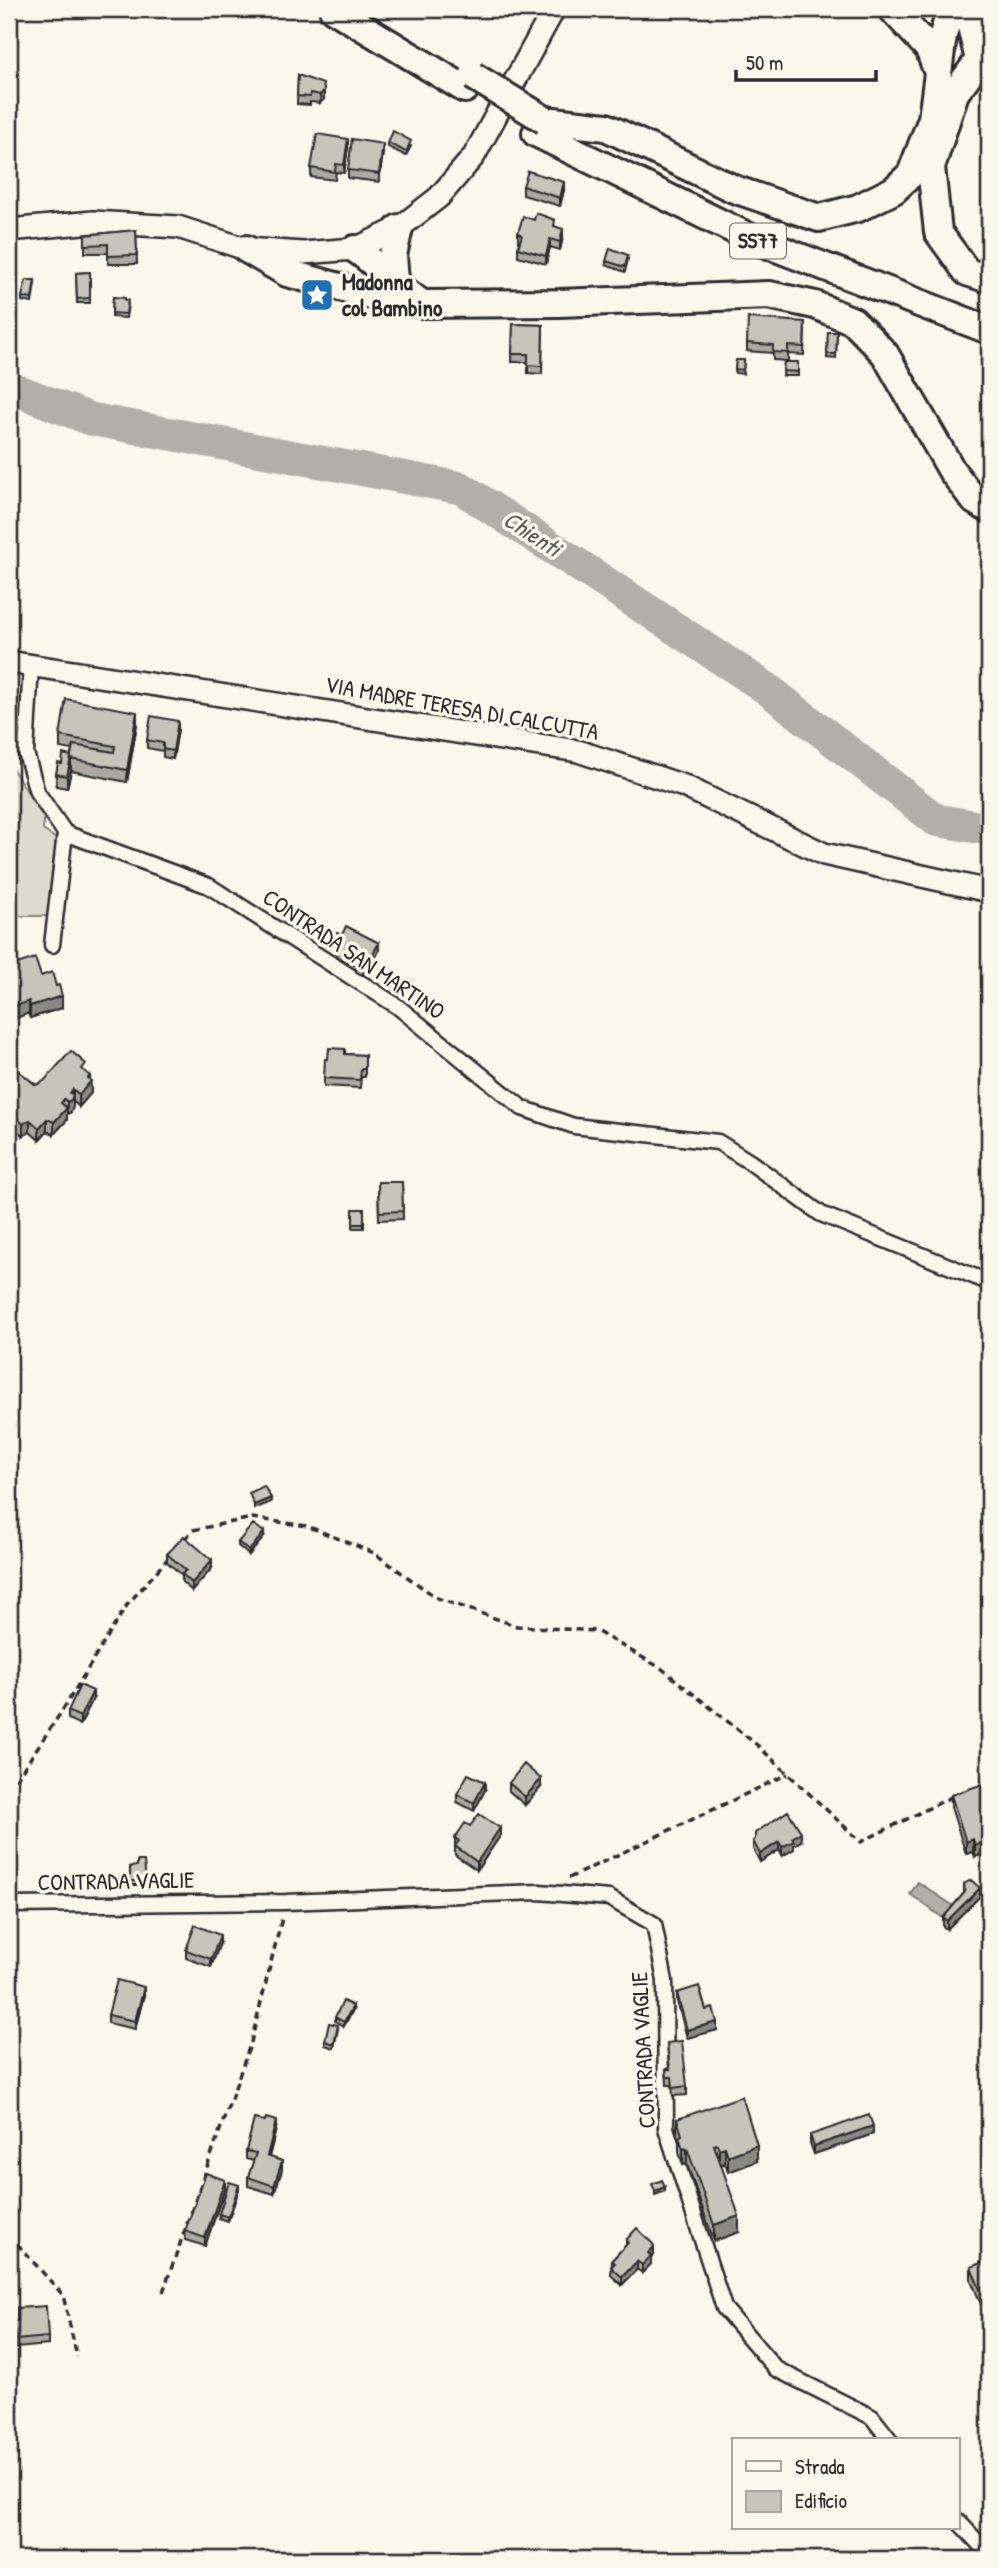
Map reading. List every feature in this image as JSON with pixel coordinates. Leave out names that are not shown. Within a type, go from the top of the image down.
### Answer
[{"type":"highway","name":"SS77","points":[[333,9],[469,83],[613,170],[753,239],[989,330]]},
{"type":"highway","name":"SS77","points":[[362,9],[469,83]]},
{"type":"highway","points":[[892,9],[929,49],[937,69]]},
{"type":"highway","points":[[540,126],[606,127],[734,189],[819,218],[858,208],[894,190],[911,174],[932,119],[937,69],[951,9]]},
{"type":"highway","points":[[967,9],[984,55],[956,93],[931,167],[938,232],[967,272],[989,279]]},
{"type":"highway","name":"SS77","points":[[540,126],[781,233],[989,311]]},
{"type":"highway","points":[[613,170],[661,212],[746,251],[989,343]]},
{"type":"highway","points":[[395,281],[393,255],[399,228]]},
{"type":"highway","points":[[246,249],[287,272],[366,293],[422,304],[559,303],[769,295],[815,305],[853,321],[885,354],[952,471],[975,501],[989,509]]},
{"type":"highway","points":[[355,249],[376,263],[406,293],[422,304]]},
{"type":"highway","points":[[355,249],[355,276],[366,293]]},
{"type":"main road","points":[[9,230],[93,222],[178,227],[246,249],[303,253],[355,249],[399,228],[439,197],[474,156],[554,9]]},
{"type":"main road","name":"VIA MADRE TERESA DI CALCUTTA","points":[[9,662],[578,751],[684,786],[824,854],[989,891]]},
{"type":"street","points":[[31,665],[26,753],[37,792],[65,833],[52,945]]},
{"type":"street","name":"CONTRADA SAN MARTINO","points":[[65,833],[209,886],[239,904],[397,1006],[522,1108],[574,1126],[718,1142],[821,1214],[983,1280],[989,1279]]},
{"type":"street","name":"CONTRADA VAGLIE","points":[[9,1905],[286,1902],[539,1892],[609,1898],[654,1924],[664,1981],[666,2128],[724,2308],[776,2369],[872,2417],[888,2438]]},
{"type":"street","points":[[960,2523],[985,2550],[988,2559]]},
{"type":"path","points":[[184,1539],[193,1530],[252,1518],[307,1526],[373,1553],[437,1598],[517,1626],[596,1631],[661,1668],[757,1745],[861,1842],[957,1793]]},
{"type":"path","points":[[9,1790],[62,1711],[127,1605],[176,1549]]},
{"type":"path","points":[[539,1892],[788,1774]]},
{"type":"path","points":[[163,2292],[251,2042],[286,1902]]},
{"type":"path","points":[[9,2235],[63,2295],[77,2357]]},
{"type":"shaded area","points":[[9,763],[44,818],[43,830],[61,842],[49,916],[9,916]]},
{"type":"shaded area","points":[[918,1882],[955,1907],[946,1920],[910,1894]]},
{"type":"building","points":[[298,75],[323,84],[324,90],[320,95],[310,93],[310,97],[297,96]]},
{"type":"building","points":[[393,131],[411,141],[406,152],[388,143]]},
{"type":"building","points":[[317,134],[348,139],[344,165],[336,164],[335,172],[311,168]]},
{"type":"building","points":[[352,139],[383,144],[379,174],[348,170]]},
{"type":"building","points":[[528,171],[564,182],[560,198],[523,186]]},
{"type":"building","points":[[536,213],[555,220],[554,226],[563,229],[560,242],[550,239],[546,256],[518,248],[522,235],[518,233],[523,216],[534,220]]},
{"type":"building","points":[[136,230],[137,255],[108,256],[108,244],[85,245],[85,235]]},
{"type":"building","points":[[610,248],[628,255],[625,267],[606,261]]},
{"type":"building","points":[[90,272],[90,298],[77,299],[76,273]]},
{"type":"building","points":[[26,280],[35,280],[32,299],[22,297]]},
{"type":"building","points":[[113,297],[128,300],[126,314],[112,313]]},
{"type":"building","points":[[748,318],[805,322],[804,347],[788,346],[788,353],[773,352],[773,345],[747,343]]},
{"type":"building","points":[[513,324],[543,325],[542,366],[528,365],[528,354],[512,354]]},
{"type":"building","points":[[828,332],[837,332],[836,354],[827,354]]},
{"type":"building","points":[[736,360],[744,360],[743,370],[735,369]]},
{"type":"building","points":[[784,362],[798,362],[798,372],[783,371]]},
{"type":"building","points":[[66,699],[137,712],[127,770],[71,757],[67,776],[56,774],[58,763],[62,764],[63,754],[71,756],[73,745],[114,752],[115,746],[60,736]]},
{"type":"building","points":[[151,716],[178,721],[173,751],[163,749],[163,743],[147,740]]},
{"type":"building","points":[[346,926],[379,943],[372,955],[377,957],[372,966],[364,962],[362,967],[356,964],[359,959],[336,948],[339,942],[334,939],[337,933],[342,935]]},
{"type":"building","points":[[35,958],[41,976],[52,972],[62,996],[30,1006],[29,1001],[9,1008],[9,976],[14,974],[11,966]]},
{"type":"building","points":[[329,1048],[345,1049],[345,1054],[365,1055],[365,1069],[361,1069],[360,1080],[324,1078],[325,1059],[328,1059]]},
{"type":"building","points":[[9,1050],[16,1056],[10,1064],[36,1085],[44,1081],[71,1051],[86,1064],[82,1069],[90,1076],[88,1078],[91,1081],[79,1095],[73,1089],[70,1093],[73,1095],[71,1100],[67,1102],[64,1099],[61,1103],[67,1108],[54,1122],[47,1119],[39,1128],[30,1120],[23,1124],[10,1111],[15,1105],[12,1102],[9,1105]]},
{"type":"building","points":[[378,1182],[402,1182],[403,1211],[379,1212]]},
{"type":"building","points":[[353,1209],[364,1209],[364,1224],[353,1224]]},
{"type":"building","points":[[264,1486],[271,1498],[254,1505],[249,1493]]},
{"type":"building","points":[[253,1524],[264,1532],[249,1551],[238,1542]]},
{"type":"building","points":[[184,1536],[212,1560],[192,1583],[182,1574],[186,1570],[167,1554]]},
{"type":"building","points":[[80,1685],[93,1691],[80,1717],[68,1711]]},
{"type":"building","points":[[524,1764],[541,1779],[525,1797],[509,1783]]},
{"type":"building","points":[[468,1774],[485,1782],[474,1803],[457,1794]]},
{"type":"building","points":[[986,1783],[989,1791],[989,1840],[975,1845],[973,1839],[966,1842],[951,1795]]},
{"type":"building","points":[[788,1811],[801,1832],[792,1838],[794,1841],[782,1847],[779,1842],[760,1854],[753,1841],[755,1833]]},
{"type":"building","points":[[479,1814],[500,1828],[477,1862],[455,1846],[459,1841],[455,1838],[465,1823],[470,1826]]},
{"type":"building","points":[[137,1861],[144,1861],[146,1881],[130,1881],[130,1867],[137,1866]]},
{"type":"building","points":[[971,1880],[980,1888],[947,1921],[943,1918],[965,1892],[964,1884]]},
{"type":"building","points":[[195,1925],[220,1935],[211,1959],[186,1950]]},
{"type":"building","points":[[117,1980],[144,1987],[135,2021],[108,2015]]},
{"type":"building","points":[[699,1986],[706,2010],[713,2008],[717,2022],[687,2030],[677,1993]]},
{"type":"building","points":[[343,2001],[353,2006],[344,2022],[335,2017]]},
{"type":"building","points":[[329,2023],[338,2025],[334,2044],[325,2041]]},
{"type":"building","points":[[682,2041],[687,2086],[673,2088],[672,2077],[667,2077],[666,2069],[670,2069],[667,2043]]},
{"type":"building","points":[[742,2096],[757,2145],[728,2156],[725,2147],[719,2149],[717,2144],[714,2145],[739,2216],[714,2225],[687,2148],[683,2149],[677,2119]]},
{"type":"building","points":[[869,2115],[873,2126],[814,2146],[810,2135]]},
{"type":"building","points":[[266,2118],[276,2121],[267,2156],[282,2161],[274,2186],[248,2177],[256,2153],[246,2151],[254,2119],[265,2121]]},
{"type":"building","points":[[206,2173],[225,2180],[205,2238],[185,2231]]},
{"type":"building","points":[[662,2180],[665,2187],[655,2191],[652,2184]]},
{"type":"building","points":[[229,2182],[239,2185],[228,2217],[219,2214]]},
{"type":"building","points":[[637,2228],[654,2247],[648,2253],[651,2256],[642,2265],[637,2261],[622,2277],[611,2267],[615,2263],[612,2260],[628,2243],[626,2240]]},
{"type":"building","points":[[989,2260],[989,2297],[984,2299],[971,2267]]},
{"type":"building","points":[[46,2306],[48,2337],[16,2340],[14,2321],[18,2321],[17,2308]]},
{"type":"waterway","name":"Chienti","points":[[9,387],[90,419],[461,488],[766,688],[936,820],[989,829]]},
{"type":"place","name":"Madonna col Bambino","points":[[317,295]]}]
